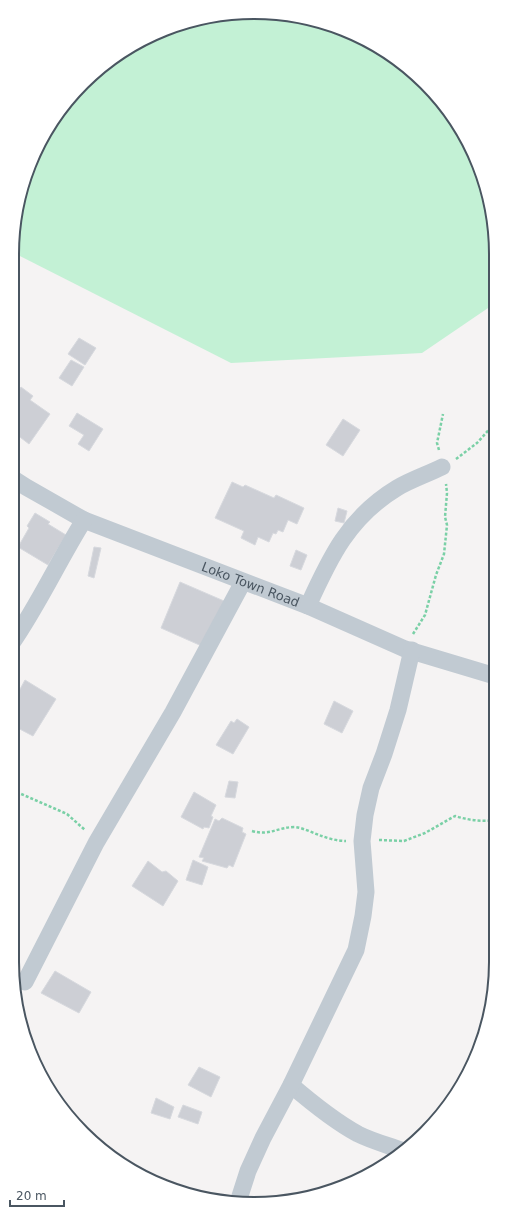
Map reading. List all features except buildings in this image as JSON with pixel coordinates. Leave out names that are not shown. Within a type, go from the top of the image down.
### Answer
[{"type":"street","points":[[308,606],[334,553],[348,530],[382,498],[398,487],[442,467]]},
{"type":"street","name":"Loko Town Road","points":[[19,482],[84,520],[308,606],[409,649],[489,674]]},
{"type":"street","points":[[19,632],[84,520]]},
{"type":"street","points":[[25,982],[96,843],[173,712],[243,582]]},
{"type":"street","points":[[240,1196],[248,1171],[263,1138],[291,1085],[356,950],[366,892],[362,841],[365,815],[371,788],[398,710],[409,649]]},
{"type":"street","points":[[291,1085],[327,1114],[358,1134],[378,1143],[396,1149]]},
{"type":"path","points":[[409,649],[425,615],[436,575],[444,554],[447,526],[445,517],[447,493],[437,443],[443,414]]},
{"type":"path","points":[[442,467],[456,460],[477,443],[489,430]]},
{"type":"path","points":[[19,793],[67,814],[86,831],[96,843]]},
{"type":"path","points":[[252,831],[271,832],[283,828],[295,827],[340,841],[404,841],[425,833],[455,816],[466,820],[489,820]]},
{"type":"green space","points":[[254,19],[285,21],[330,31],[372,50],[409,77],[431,99],[458,136],[477,178],[487,223],[489,254],[489,307],[422,353],[231,363],[19,256],[21,223],[31,178],[50,136],[77,99],[99,77],[123,59],[150,43],[178,31],[223,21]]}]
